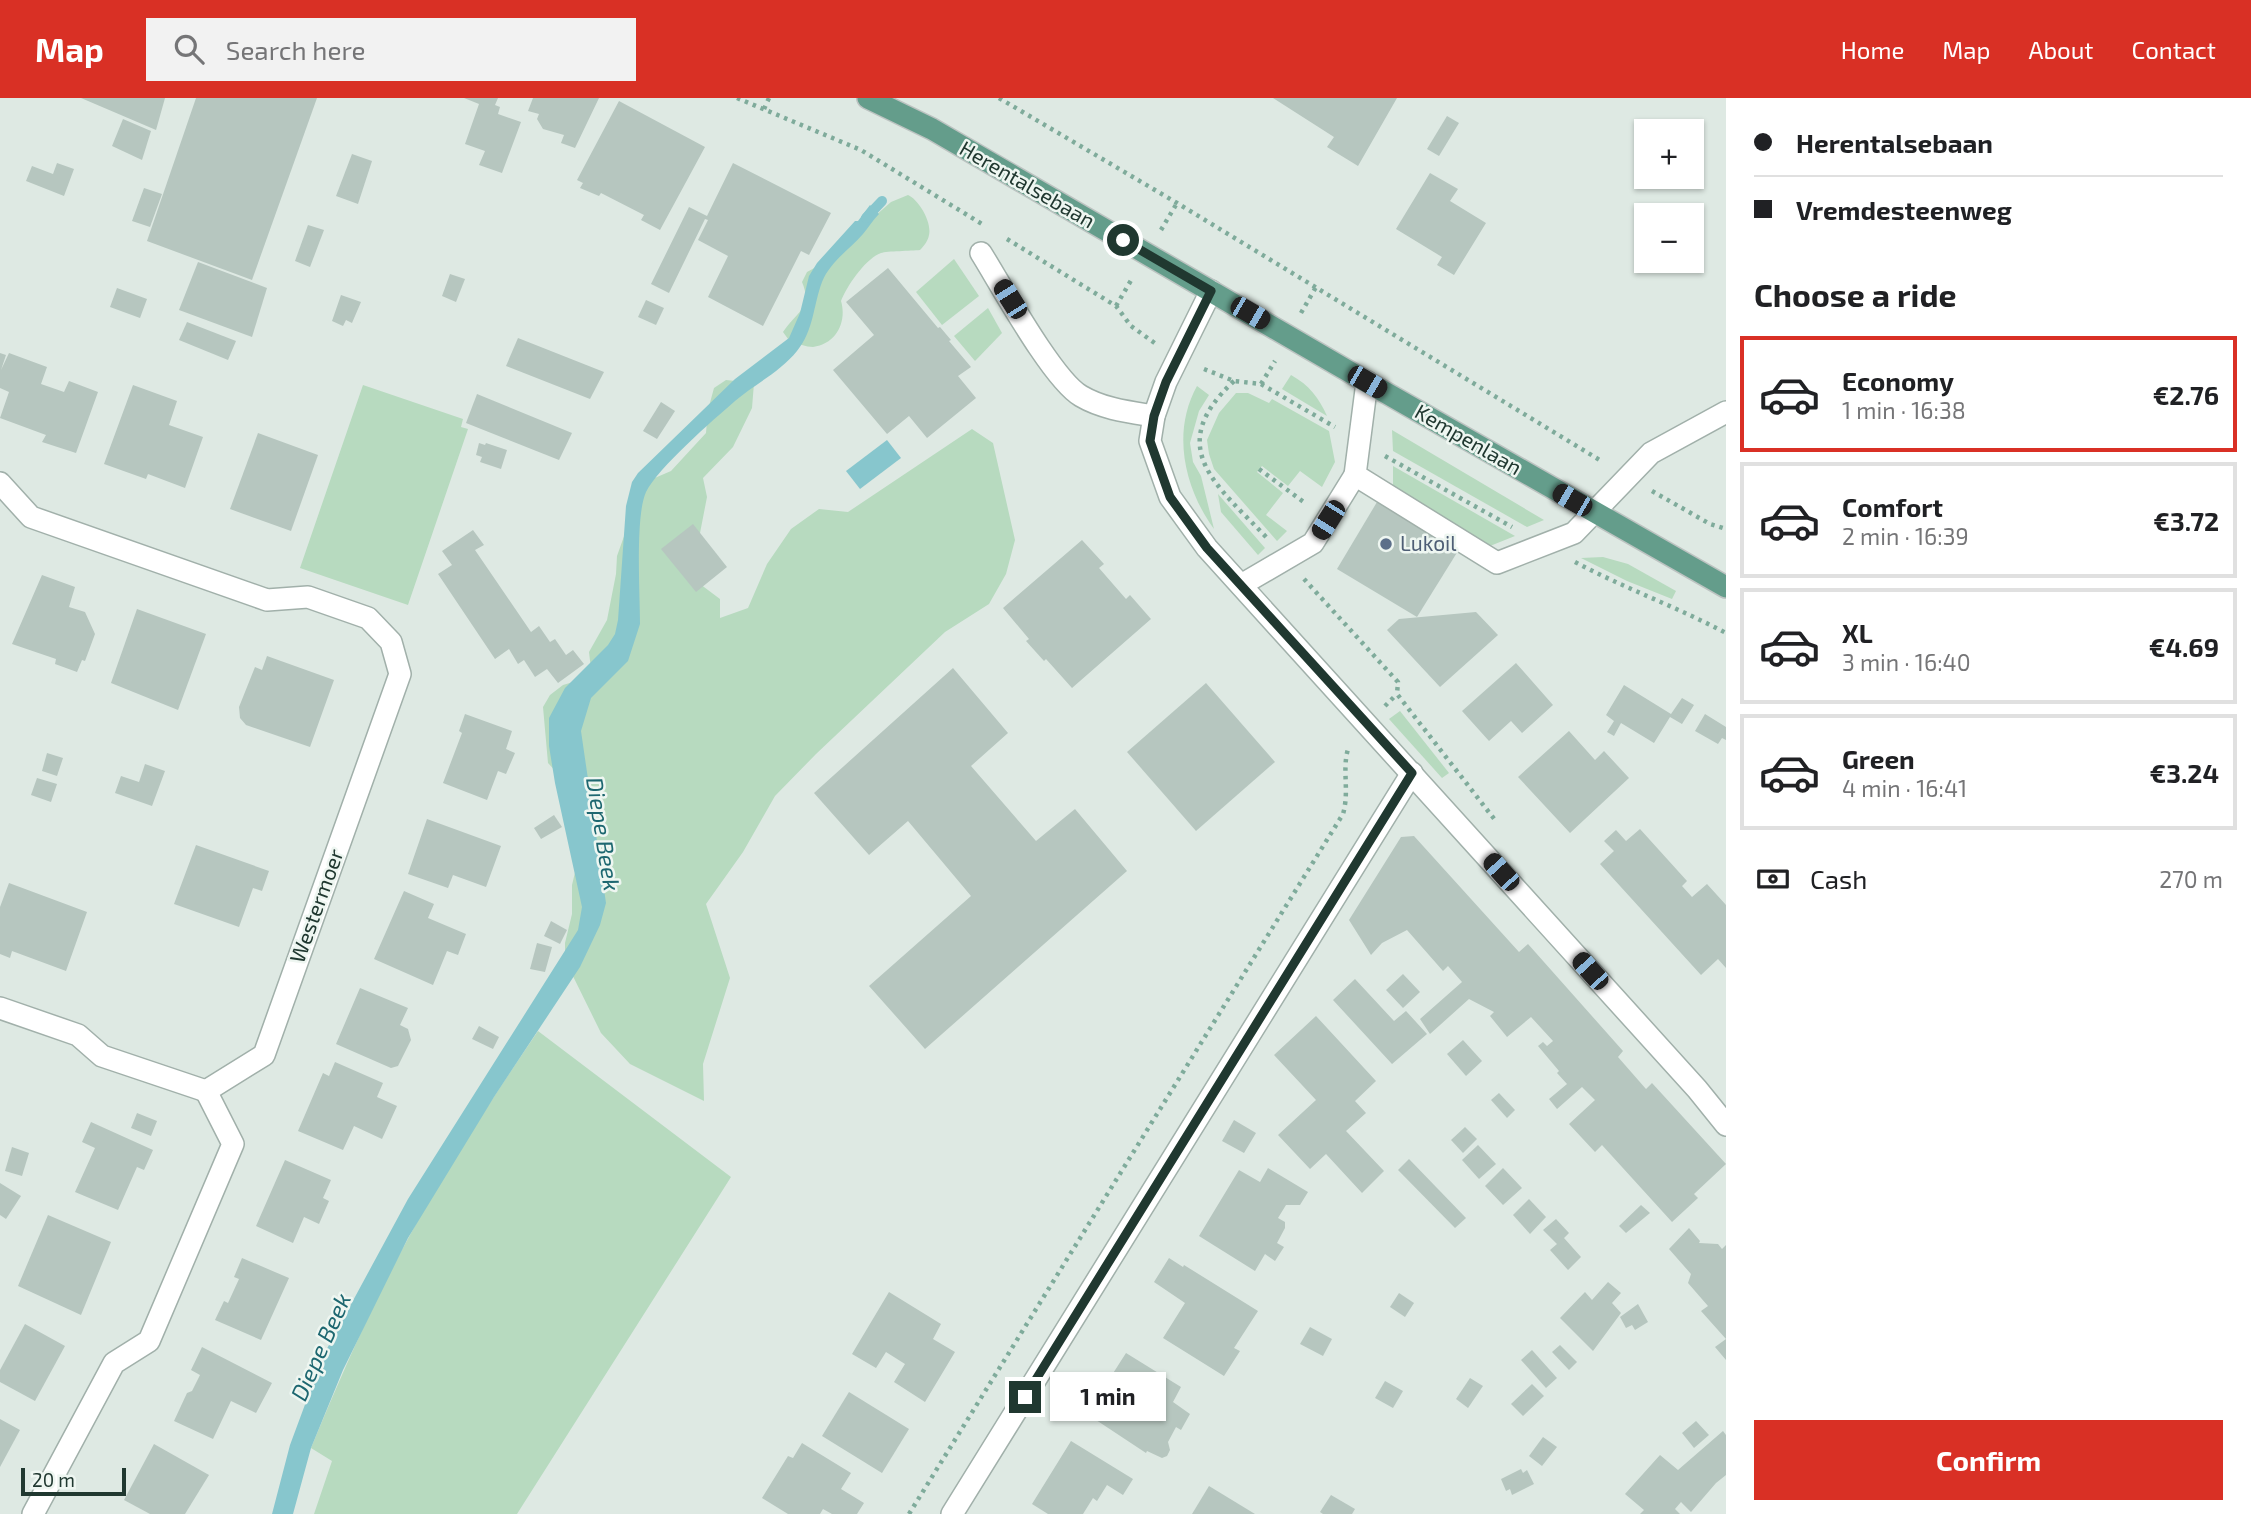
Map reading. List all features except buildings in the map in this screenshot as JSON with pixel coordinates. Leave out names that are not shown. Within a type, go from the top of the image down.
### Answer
[{"type":"main road","name":"Herentalsebaan","points":[[868,98],[932,129],[1211,291]]},
{"type":"main road","name":"Kempenlaan","points":[[1211,291],[1726,587]]},
{"type":"street","points":[[981,253],[1054,368],[1079,396],[1115,410],[1154,416]]},
{"type":"street","points":[[1211,291],[1166,382],[1154,416],[1150,441],[1170,497],[1207,548],[1697,1089],[1726,1125]]},
{"type":"street","points":[[1241,585],[1313,543],[1328,520],[1355,475],[1367,382]]},
{"type":"street","points":[[1355,475],[1497,563],[1574,533],[1651,453],[1726,412]]},
{"type":"street","name":"Westermoer","points":[[0,483],[31,517],[267,600],[308,597],[368,618],[391,642],[400,674],[264,1055],[205,1091]]},
{"type":"street","points":[[952,1514],[1412,773]]},
{"type":"street","points":[[0,1008],[78,1034],[102,1056],[205,1091],[233,1144],[149,1341],[114,1363],[33,1514]]},
{"type":"path","points":[[737,98],[861,150],[988,228]]},
{"type":"path","points":[[764,109],[769,98]]},
{"type":"path","points":[[999,98],[1628,477],[1710,524],[1726,529]]},
{"type":"path","points":[[1000,235],[1116,306],[1131,326],[1178,358]]},
{"type":"path","points":[[1234,381],[1262,384],[1359,442],[1613,582],[1726,633]]},
{"type":"path","points":[[1259,470],[1328,520]]},
{"type":"path","points":[[909,1514],[1343,814],[1347,799],[1345,757],[1350,744],[1397,694]]},
{"type":"green space","points":[[908,195],[927,218],[929,235],[924,245],[920,250],[881,253],[863,267],[841,301],[841,324],[828,341],[813,347],[791,343],[783,332],[805,304],[802,282],[807,272],[818,266],[891,202]]},
{"type":"green space","points":[[954,259],[979,296],[942,325],[916,292]]},
{"type":"green space","points":[[988,308],[1002,333],[975,361],[954,336]]},
{"type":"green space","points":[[1291,375],[1313,392],[1327,416],[1282,389]]},
{"type":"green space","points":[[726,380],[754,383],[752,408],[733,447],[703,478],[707,497],[700,533],[696,581],[720,599],[720,618],[748,608],[767,564],[791,529],[819,509],[848,512],[972,429],[993,443],[1015,540],[1006,574],[989,604],[945,632],[775,796],[743,852],[706,904],[730,978],[703,1064],[704,1101],[630,1064],[601,1033],[565,960],[565,943],[572,914],[572,885],[578,860],[560,776],[548,763],[543,707],[550,695],[563,685],[583,679],[591,669],[589,652],[607,620],[617,556],[643,483],[671,471],[706,433],[714,388]]},
{"type":"green space","points":[[363,385],[463,419],[461,427],[468,429],[408,605],[300,568]]},
{"type":"green space","points":[[1197,386],[1209,395],[1199,411],[1190,443],[1193,462],[1201,476],[1214,529],[1195,496],[1185,460],[1185,423]]},
{"type":"green space","points":[[1236,393],[1248,393],[1269,403],[1272,399],[1329,431],[1335,462],[1322,487],[1300,471],[1288,486],[1262,466],[1257,472],[1283,493],[1266,515],[1287,531],[1277,541],[1214,469],[1209,454],[1207,440],[1219,413]]},
{"type":"green space","points":[[1392,430],[1544,520],[1527,527],[1393,451]]},
{"type":"green space","points":[[1393,466],[1515,536],[1485,548],[1393,492]]},
{"type":"green space","points":[[1218,494],[1265,548],[1258,555],[1221,512]]},
{"type":"green space","points":[[1603,557],[1628,564],[1676,591],[1672,599],[1581,558]]},
{"type":"green space","points":[[1400,711],[1449,773],[1442,778],[1389,719]]},
{"type":"green space","points":[[538,1031],[731,1177],[517,1514],[314,1514],[332,1461],[311,1448],[358,1340],[396,1261],[440,1183]]},
{"type":"water","points":[[870,205],[879,214],[825,275],[810,326],[797,351],[700,432],[662,470],[646,492],[639,536],[640,624],[628,661],[591,698],[581,731],[606,903],[600,925],[580,967],[494,1097],[408,1238],[343,1370],[311,1448],[293,1514],[272,1514],[290,1445],[323,1356],[408,1199],[578,930],[582,907],[555,783],[549,746],[549,718],[565,688],[608,645],[615,634],[626,506],[632,482],[638,473],[735,379],[789,338],[800,313],[809,276],[817,263]]},
{"type":"water","points":[[887,440],[901,458],[860,489],[846,471]]},
{"type":"waterway","name":"Diepe Beek","points":[[866,218],[882,201]]},
{"type":"place","name":"Lukoil","points":[[1386,544]]},
{"type":"route","points":[[1025,1397],[1412,773],[1207,548],[1170,497],[1150,441],[1154,416],[1166,382],[1211,291],[1123,240]]}]
